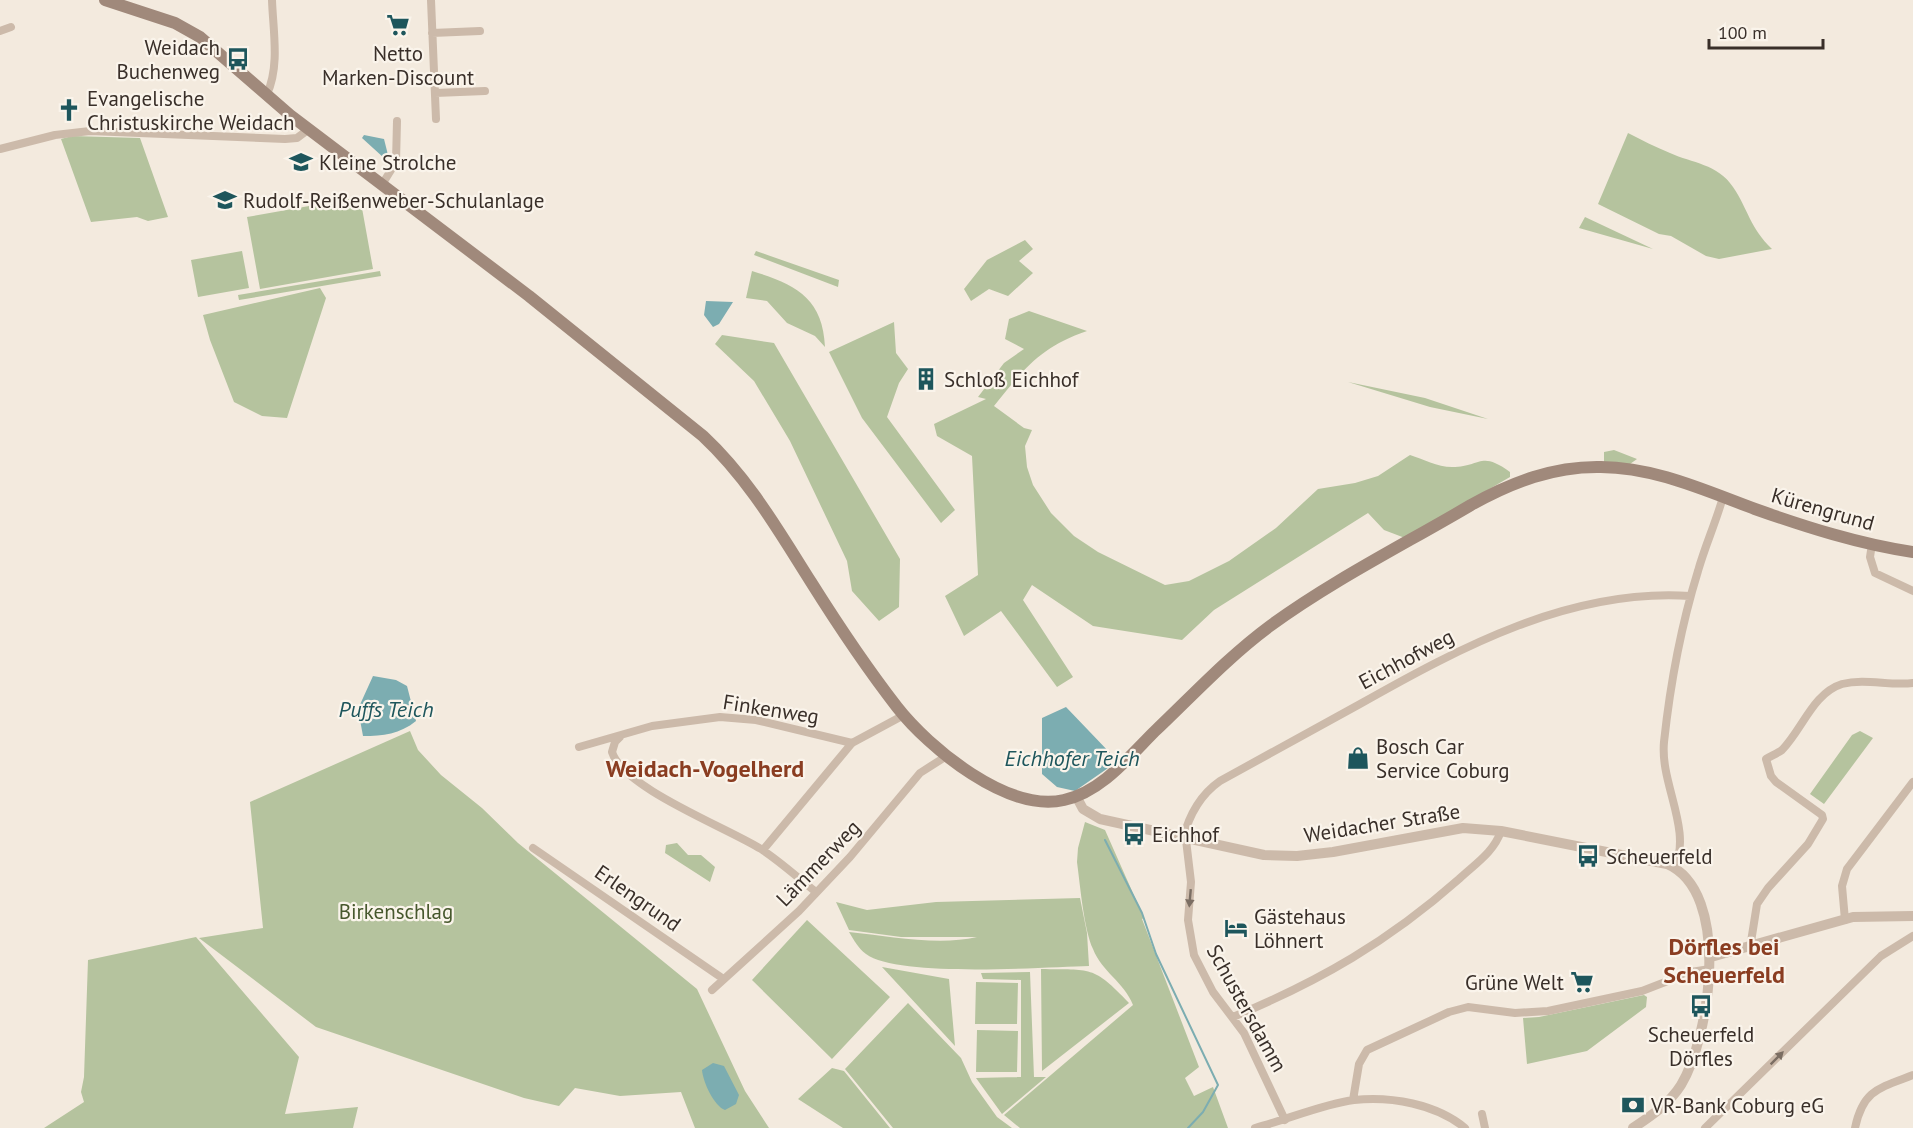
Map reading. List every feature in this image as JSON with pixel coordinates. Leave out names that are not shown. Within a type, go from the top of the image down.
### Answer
[{"type":"main road","points":[[105,0],[165,19],[188,30],[214,48],[309,129],[383,183],[607,357],[728,459],[771,516],[828,609],[904,715],[945,757],[988,782],[1023,796],[1052,802],[1076,796]]},
{"type":"main road","name":"Kürengrund","points":[[1076,796],[1096,785],[1119,766],[1246,645],[1290,613],[1509,485],[1557,471],[1603,467],[1644,471],[1808,527],[1913,552]]},
{"type":"street","points":[[267,94],[273,78],[274,62],[272,0]]},
{"type":"street","points":[[430,0],[436,119]]},
{"type":"street","points":[[0,31],[11,27]]},
{"type":"street","points":[[432,33],[480,31]]},
{"type":"street","points":[[435,93],[485,91]]},
{"type":"street","points":[[383,183],[396,162],[397,121]]},
{"type":"street","points":[[0,149],[55,135],[81,132],[285,139],[301,136],[309,129]]},
{"type":"street","points":[[1633,1128],[1665,1104],[1687,1074],[1698,1040],[1711,963],[1696,896],[1685,875],[1675,868],[1681,853],[1682,841],[1667,778],[1664,744],[1690,596],[1724,497]]},
{"type":"street","points":[[1872,544],[1870,557],[1875,573],[1913,591]]},
{"type":"street","name":"Eichhofweg","points":[[1185,839],[1186,826],[1202,798],[1220,781],[1451,654],[1518,625],[1559,613],[1633,598],[1690,596]]},
{"type":"street","points":[[1750,948],[1757,904],[1768,888],[1808,844],[1823,819],[1822,815],[1776,782],[1771,776],[1766,759],[1782,750],[1819,701],[1835,687],[1861,682],[1898,685],[1913,683]]},
{"type":"street","points":[[762,850],[852,743],[904,715]]},
{"type":"street","name":"Finkenweg","points":[[579,747],[674,722],[739,717],[852,743]]},
{"type":"street","points":[[620,736],[612,752],[624,771],[656,793],[762,850],[816,892]]},
{"type":"street","name":"Lämmerweg","points":[[712,990],[722,978],[747,959],[816,892],[873,831],[920,772],[945,757]]},
{"type":"street","points":[[1845,920],[1842,886],[1846,869],[1913,782]]},
{"type":"street","name":"Weidacher Straße","points":[[1076,796],[1083,809],[1100,819],[1241,852],[1297,856],[1333,852],[1452,829],[1501,831],[1675,868]]},
{"type":"street","points":[[1233,1017],[1338,969],[1390,936],[1434,902],[1493,848],[1501,831]]},
{"type":"street","name":"Schustersdamm","points":[[1185,839],[1191,867],[1188,934],[1194,955],[1213,992],[1244,1033],[1285,1120]]},
{"type":"street","name":"Erlengrund","points":[[533,848],[722,978]]},
{"type":"street","points":[[1353,1100],[1359,1064],[1367,1050],[1449,1011],[1468,1007],[1515,1013],[1539,1012],[1642,991],[1750,948],[1845,920],[1872,915],[1913,916]]},
{"type":"street","points":[[1705,1128],[1881,956],[1913,936]]},
{"type":"street","points":[[1855,1128],[1858,1114],[1870,1093],[1913,1075]]},
{"type":"street","points":[[1255,1128],[1353,1100],[1389,1101],[1425,1107],[1446,1115],[1465,1128]]},
{"type":"street","points":[[1482,1114],[1485,1128]]},
{"type":"green space","points":[[1628,133],[1664,151],[1720,173],[1733,187],[1754,226],[1772,249],[1719,259],[1706,256],[1671,236],[1659,234],[1598,204]]},
{"type":"green space","points":[[72,136],[140,138],[168,217],[148,221],[137,217],[91,222],[61,139]]},
{"type":"green space","points":[[360,197],[373,269],[260,289],[247,217]]},
{"type":"green space","points":[[1585,217],[1653,249],[1579,228]]},
{"type":"green space","points":[[1025,240],[1033,249],[1019,261],[1033,273],[1008,296],[989,289],[971,301],[964,289],[987,260]]},
{"type":"green space","points":[[242,251],[249,288],[198,297],[191,260]]},
{"type":"green space","points":[[756,251],[839,280],[838,287],[754,255]]},
{"type":"green space","points":[[380,271],[381,276],[239,300],[238,295]]},
{"type":"green space","points":[[752,271],[781,281],[804,295],[819,316],[825,347],[815,336],[787,323],[767,301],[746,298]]},
{"type":"green space","points":[[320,288],[326,298],[287,418],[262,416],[234,402],[203,315]]},
{"type":"green space","points":[[1029,311],[1087,331],[1045,352],[1024,370],[994,406],[1024,428],[1032,430],[1025,446],[1027,467],[1033,485],[1051,513],[1074,536],[1098,552],[1165,585],[1189,581],[1229,561],[1276,528],[1318,489],[1355,483],[1378,476],[1410,455],[1446,467],[1481,461],[1492,462],[1510,472],[1510,477],[1405,538],[1384,530],[1368,513],[1214,610],[1182,640],[1093,626],[1032,585],[1023,600],[1073,677],[1057,687],[1001,611],[964,636],[945,596],[978,575],[972,456],[937,436],[934,424],[986,399],[978,397],[1004,363],[1024,349],[1005,339],[1009,319]]},
{"type":"green space","points":[[894,322],[896,353],[908,369],[899,383],[887,417],[955,510],[941,523],[862,418],[829,352]]},
{"type":"green space","points":[[722,335],[774,343],[900,559],[899,607],[879,621],[852,591],[847,561],[790,441],[754,381],[715,344]]},
{"type":"green space","points":[[1348,382],[1425,398],[1488,419],[1430,407]]},
{"type":"green space","points":[[1614,450],[1637,459],[1630,464],[1604,462],[1604,452]]},
{"type":"green space","name":"Birkenschlag","points":[[410,731],[418,750],[441,775],[482,808],[518,843],[697,989],[745,1091],[769,1128],[695,1128],[681,1092],[620,1096],[575,1088],[559,1106],[524,1098],[316,1027],[199,938],[263,928],[250,802]]},
{"type":"green space","points":[[1860,731],[1873,738],[1824,804],[1810,794],[1852,735]]},
{"type":"green space","points":[[1085,822],[1105,830],[1144,918],[1142,919],[1199,1067],[1185,1078],[1194,1096],[1213,1087],[1228,1128],[1020,1128],[1004,1115],[1133,1005],[1097,957],[1087,930],[1077,862]]},
{"type":"green space","points":[[677,843],[688,855],[701,855],[715,867],[710,882],[665,853],[666,845]]},
{"type":"green space","points":[[1080,898],[1087,933],[1089,966],[1007,969],[939,969],[883,961],[863,952],[849,932],[897,938],[946,941],[977,937],[901,937],[849,930],[836,902],[867,910],[936,902]]},
{"type":"green space","points":[[807,920],[890,997],[832,1059],[752,980]]},
{"type":"green space","points":[[196,937],[299,1057],[285,1114],[358,1107],[353,1128],[44,1128],[84,1102],[81,1092],[84,1077],[88,960]]},
{"type":"green space","points":[[882,967],[949,979],[955,1046]]},
{"type":"green space","points":[[1041,969],[1071,969],[1090,972],[1107,982],[1129,1003],[1042,1071]]},
{"type":"green space","points":[[1030,972],[1034,1077],[1046,1077],[1002,1114],[976,1078],[1021,1077],[1021,980],[983,979],[981,973]]},
{"type":"green space","points":[[976,982],[1018,983],[1017,1024],[975,1024]]},
{"type":"green space","points":[[1644,995],[1647,997],[1646,1007],[1587,1051],[1527,1064],[1523,1018],[1539,1017]]},
{"type":"green space","points":[[908,1003],[961,1058],[972,1082],[997,1117],[1012,1128],[893,1128],[845,1069]]},
{"type":"green space","points":[[977,1030],[1018,1031],[1017,1072],[976,1072]]},
{"type":"green space","points":[[832,1068],[844,1071],[890,1128],[843,1128],[798,1099]]},
{"type":"water","points":[[364,135],[384,139],[388,155],[384,158],[362,138]]},
{"type":"water","points":[[706,301],[733,302],[719,324],[713,327],[704,315]]},
{"type":"water","name":"Puffs Teich","points":[[373,676],[396,680],[407,686],[416,721],[404,729],[391,733],[363,736],[358,709]]},
{"type":"water","name":"Eichhofer Teich","points":[[1066,707],[1111,754],[1111,766],[1075,791],[1057,787],[1042,774],[1042,718]]},
{"type":"water","points":[[713,1063],[724,1066],[739,1095],[736,1104],[725,1110],[713,1099],[703,1075],[702,1070]]},
{"type":"waterway","points":[[1105,840],[1142,913],[1156,954],[1218,1085],[1203,1112],[1188,1128]]},
{"type":"place","name":"Netto Marken-Discount","points":[[398,25]]},
{"type":"place","name":"Weidach Buchenweg","points":[[238,59]]},
{"type":"place","name":"Evangelische Christuskirche Weidach","points":[[69,110]]},
{"type":"place","name":"Kleine Strolche","points":[[301,162]]},
{"type":"place","name":"Rudolf-Reißenweber-Schulanlage","points":[[225,200]]},
{"type":"place","name":"Schloß Eichhof","points":[[926,379]]},
{"type":"place","name":"Bosch Car Service Coburg","points":[[1358,758]]},
{"type":"place","name":"Eichhof","points":[[1134,834]]},
{"type":"place","name":"Scheuerfeld","points":[[1588,856]]},
{"type":"place","name":"Gästehaus Löhnert","points":[[1236,928]]},
{"type":"place","name":"Grüne Welt","points":[[1582,982]]},
{"type":"place","name":"Scheuerfeld Dörfles","points":[[1701,1006]]},
{"type":"place","name":"VR-Bank Coburg eG","points":[[1633,1105]]},
{"type":"district","name":"Weidach-Vogelherd","points":[[705,768]]},
{"type":"district","name":"Dörfles bei Scheuerfeld","points":[[1724,960]]}]
